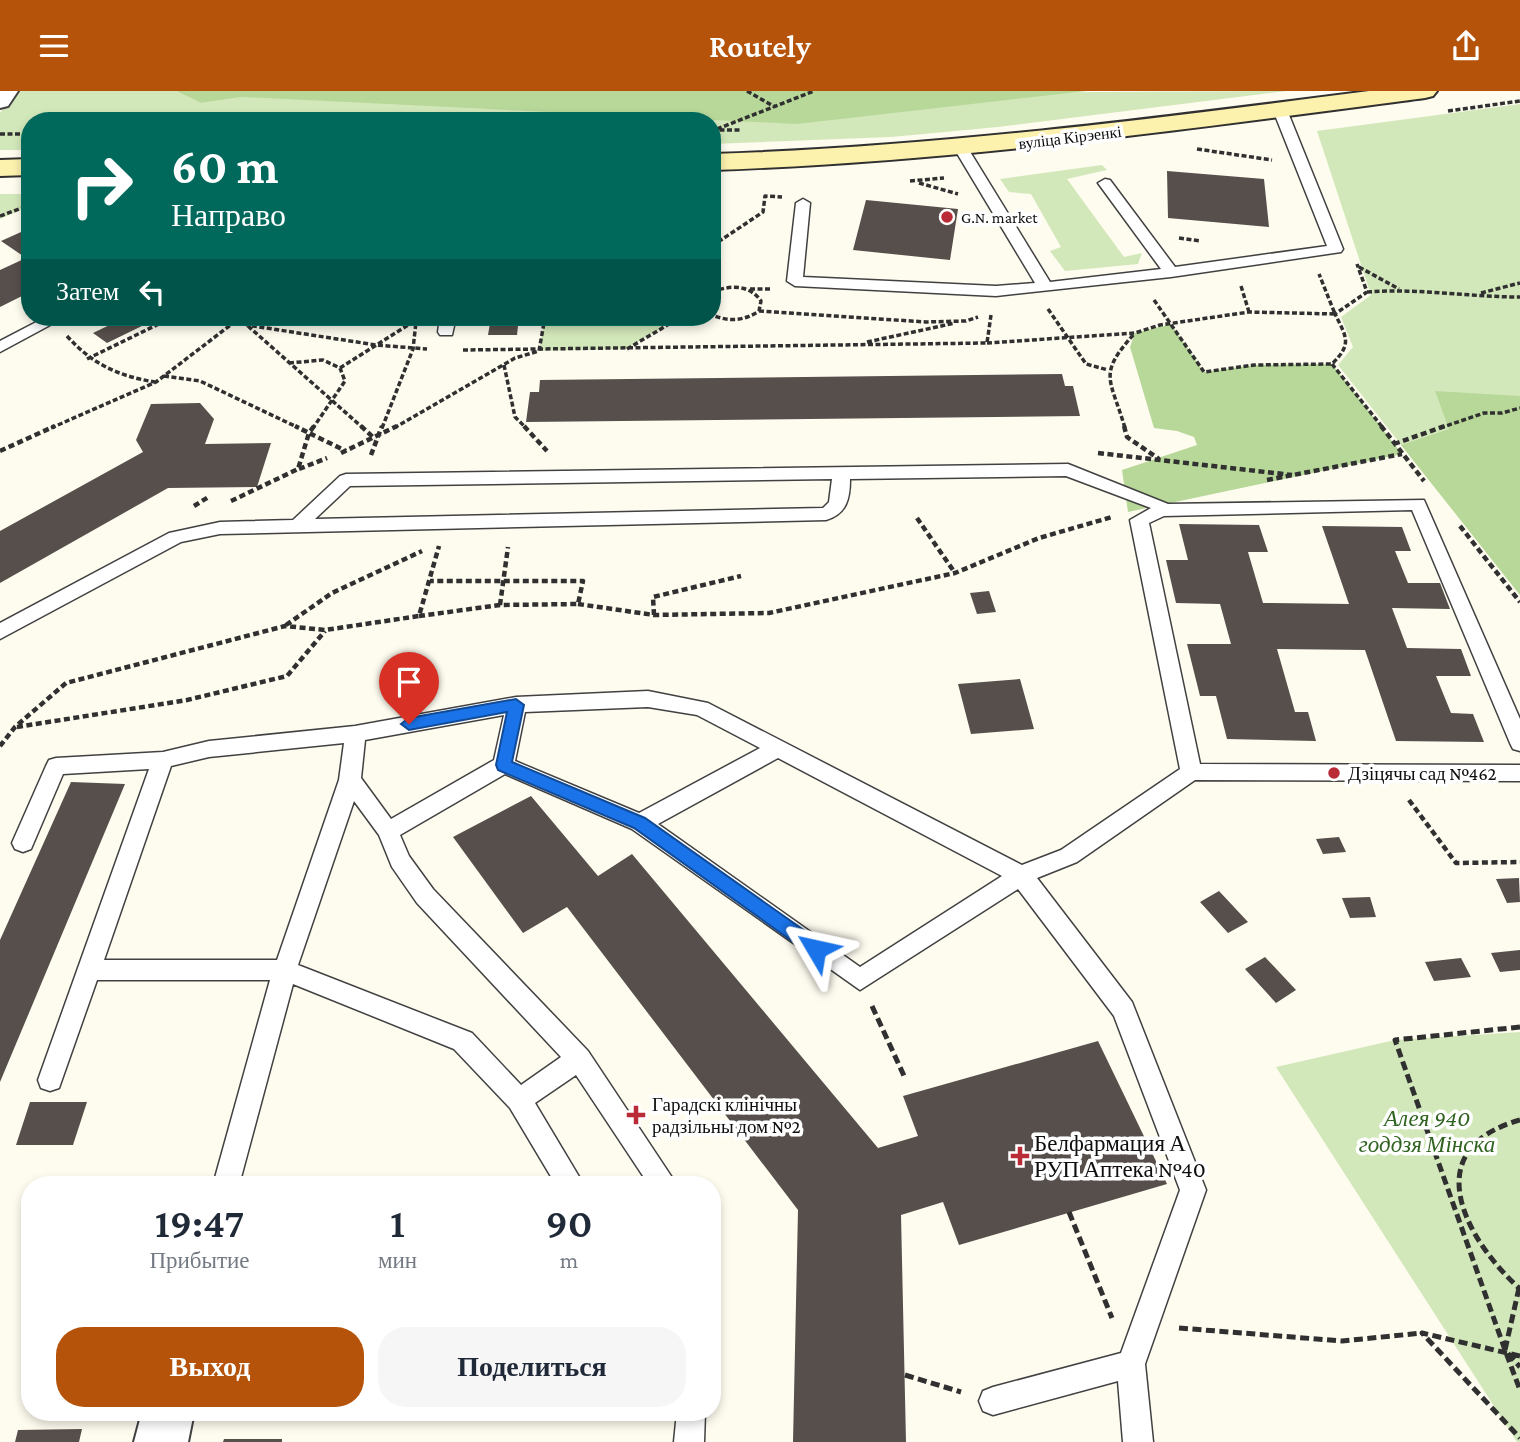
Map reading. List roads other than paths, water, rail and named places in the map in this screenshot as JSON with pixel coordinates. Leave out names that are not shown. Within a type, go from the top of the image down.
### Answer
[{"type":"street","points":[[0,101],[6,91]]},
{"type":"street","name":"вуліца Кірэенкі","points":[[721,162],[791,161],[962,150],[1425,91]]},
{"type":"street","points":[[0,168],[21,167]]},
{"type":"street","points":[[161,1442],[166,1421]]},
{"type":"lane","points":[[798,200],[795,281],[996,291],[1137,277],[1336,249],[1280,110]]},
{"type":"lane","points":[[962,150],[1039,288]]},
{"type":"lane","points":[[1105,183],[1171,272]]},
{"type":"lane","points":[[0,347],[40,326]]},
{"type":"lane","points":[[297,526],[346,480],[1068,470],[1161,507],[1418,504],[1520,743]]},
{"type":"lane","points":[[0,632],[175,537],[206,528],[236,525],[511,523],[826,514],[836,510],[839,505],[841,473]]},
{"type":"lane","points":[[1161,507],[1139,520],[1191,772]]},
{"type":"lane","points":[[23,843],[55,766],[163,760],[209,749],[355,734],[516,705],[648,699],[701,708],[775,750],[1021,875],[1124,1010],[1193,1190],[1130,1364],[1138,1442]]},
{"type":"lane","points":[[388,831],[504,765],[516,705]]},
{"type":"lane","points":[[228,1176],[285,971],[350,780],[355,734]]},
{"type":"lane","points":[[639,823],[775,750]]},
{"type":"lane","points":[[50,1080],[163,760]]},
{"type":"lane","points":[[504,765],[639,823],[860,980],[1021,875],[1069,856],[1191,772],[1520,773]]},
{"type":"lane","points":[[350,780],[388,831],[400,861],[425,896],[579,1059],[658,1176]]},
{"type":"lane","points":[[90,971],[285,971],[463,1041],[519,1100],[565,1176]]},
{"type":"lane","points":[[519,1100],[579,1059]]},
{"type":"lane","points":[[993,1401],[1130,1364]]},
{"type":"lane","points":[[689,1442],[690,1421]]},
{"type":"place","name":"G.N. market","points":[[947,217]]},
{"type":"place","name":"Дзіцячы сад №462","points":[[1334,773]]},
{"type":"place","name":"Гарадскі клінічны радзільны дом №2","points":[[636,1115]]},
{"type":"place","name":"Белфармация А РУП Аптека №40","points":[[1020,1156]]},
{"type":"park label","name":"Алея 940 годдзя Мінска","points":[[1427,1131]]}]
